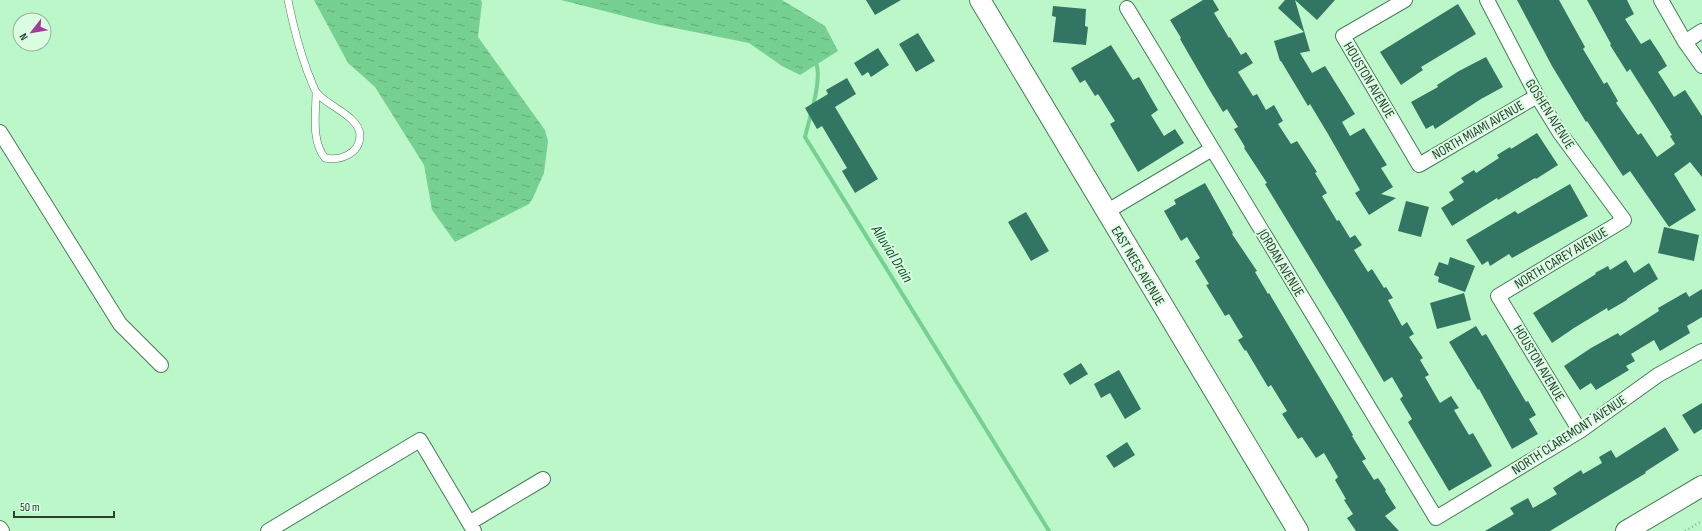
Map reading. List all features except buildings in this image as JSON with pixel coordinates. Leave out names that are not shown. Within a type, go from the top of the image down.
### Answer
[{"type":"main road","name":"EAST NEES AVENUE","points":[[980,0],[1298,531]]},
{"type":"main road","points":[[1626,531],[1702,486]]},
{"type":"street","name":"HOUSTON AVENUE","points":[[1405,0],[1343,36],[1419,165]]},
{"type":"street","name":"GOSHEN AVENUE","points":[[1487,0],[1537,96],[1560,133],[1624,220]]},
{"type":"street","points":[[1661,0],[1685,42],[1702,66]]},
{"type":"street","name":"JORDAN AVENUE","points":[[1127,8],[1436,518]]},
{"type":"street","points":[[1685,42],[1702,31]]},
{"type":"street","name":"NORTH MIAMI AVENUE","points":[[1419,165],[1537,96]]},
{"type":"street","points":[[0,132],[120,324],[161,365]]},
{"type":"street","points":[[1106,212],[1212,149]]},
{"type":"street","name":"NORTH CAREY AVENUE","points":[[1498,296],[1624,220]]},
{"type":"street","name":"HOUSTON AVENUE","points":[[1498,296],[1580,431]]},
{"type":"street","name":"NORTH CLAREMONT AVENUE","points":[[1436,518],[1580,431],[1658,375],[1702,352]]},
{"type":"street","points":[[268,531],[420,440],[471,527],[543,479]]},
{"type":"lane","points":[[288,0],[300,51],[316,93],[317,146],[325,158],[333,160],[341,159],[354,150],[360,134],[355,125],[346,115],[316,93]]},
{"type":"path","points":[[1685,531],[1702,521]]},
{"type":"water","points":[[314,0],[481,0],[482,3],[478,37],[545,130],[548,141],[544,173],[529,204],[455,242],[432,210],[424,165],[375,87],[348,63]]},
{"type":"water","points":[[561,0],[782,0],[825,26],[838,51],[800,75],[782,66],[749,43],[655,24]]},
{"type":"waterway","name":"Alluvial Drain","points":[[815,61],[818,77],[817,87],[805,137],[1049,531]]}]
